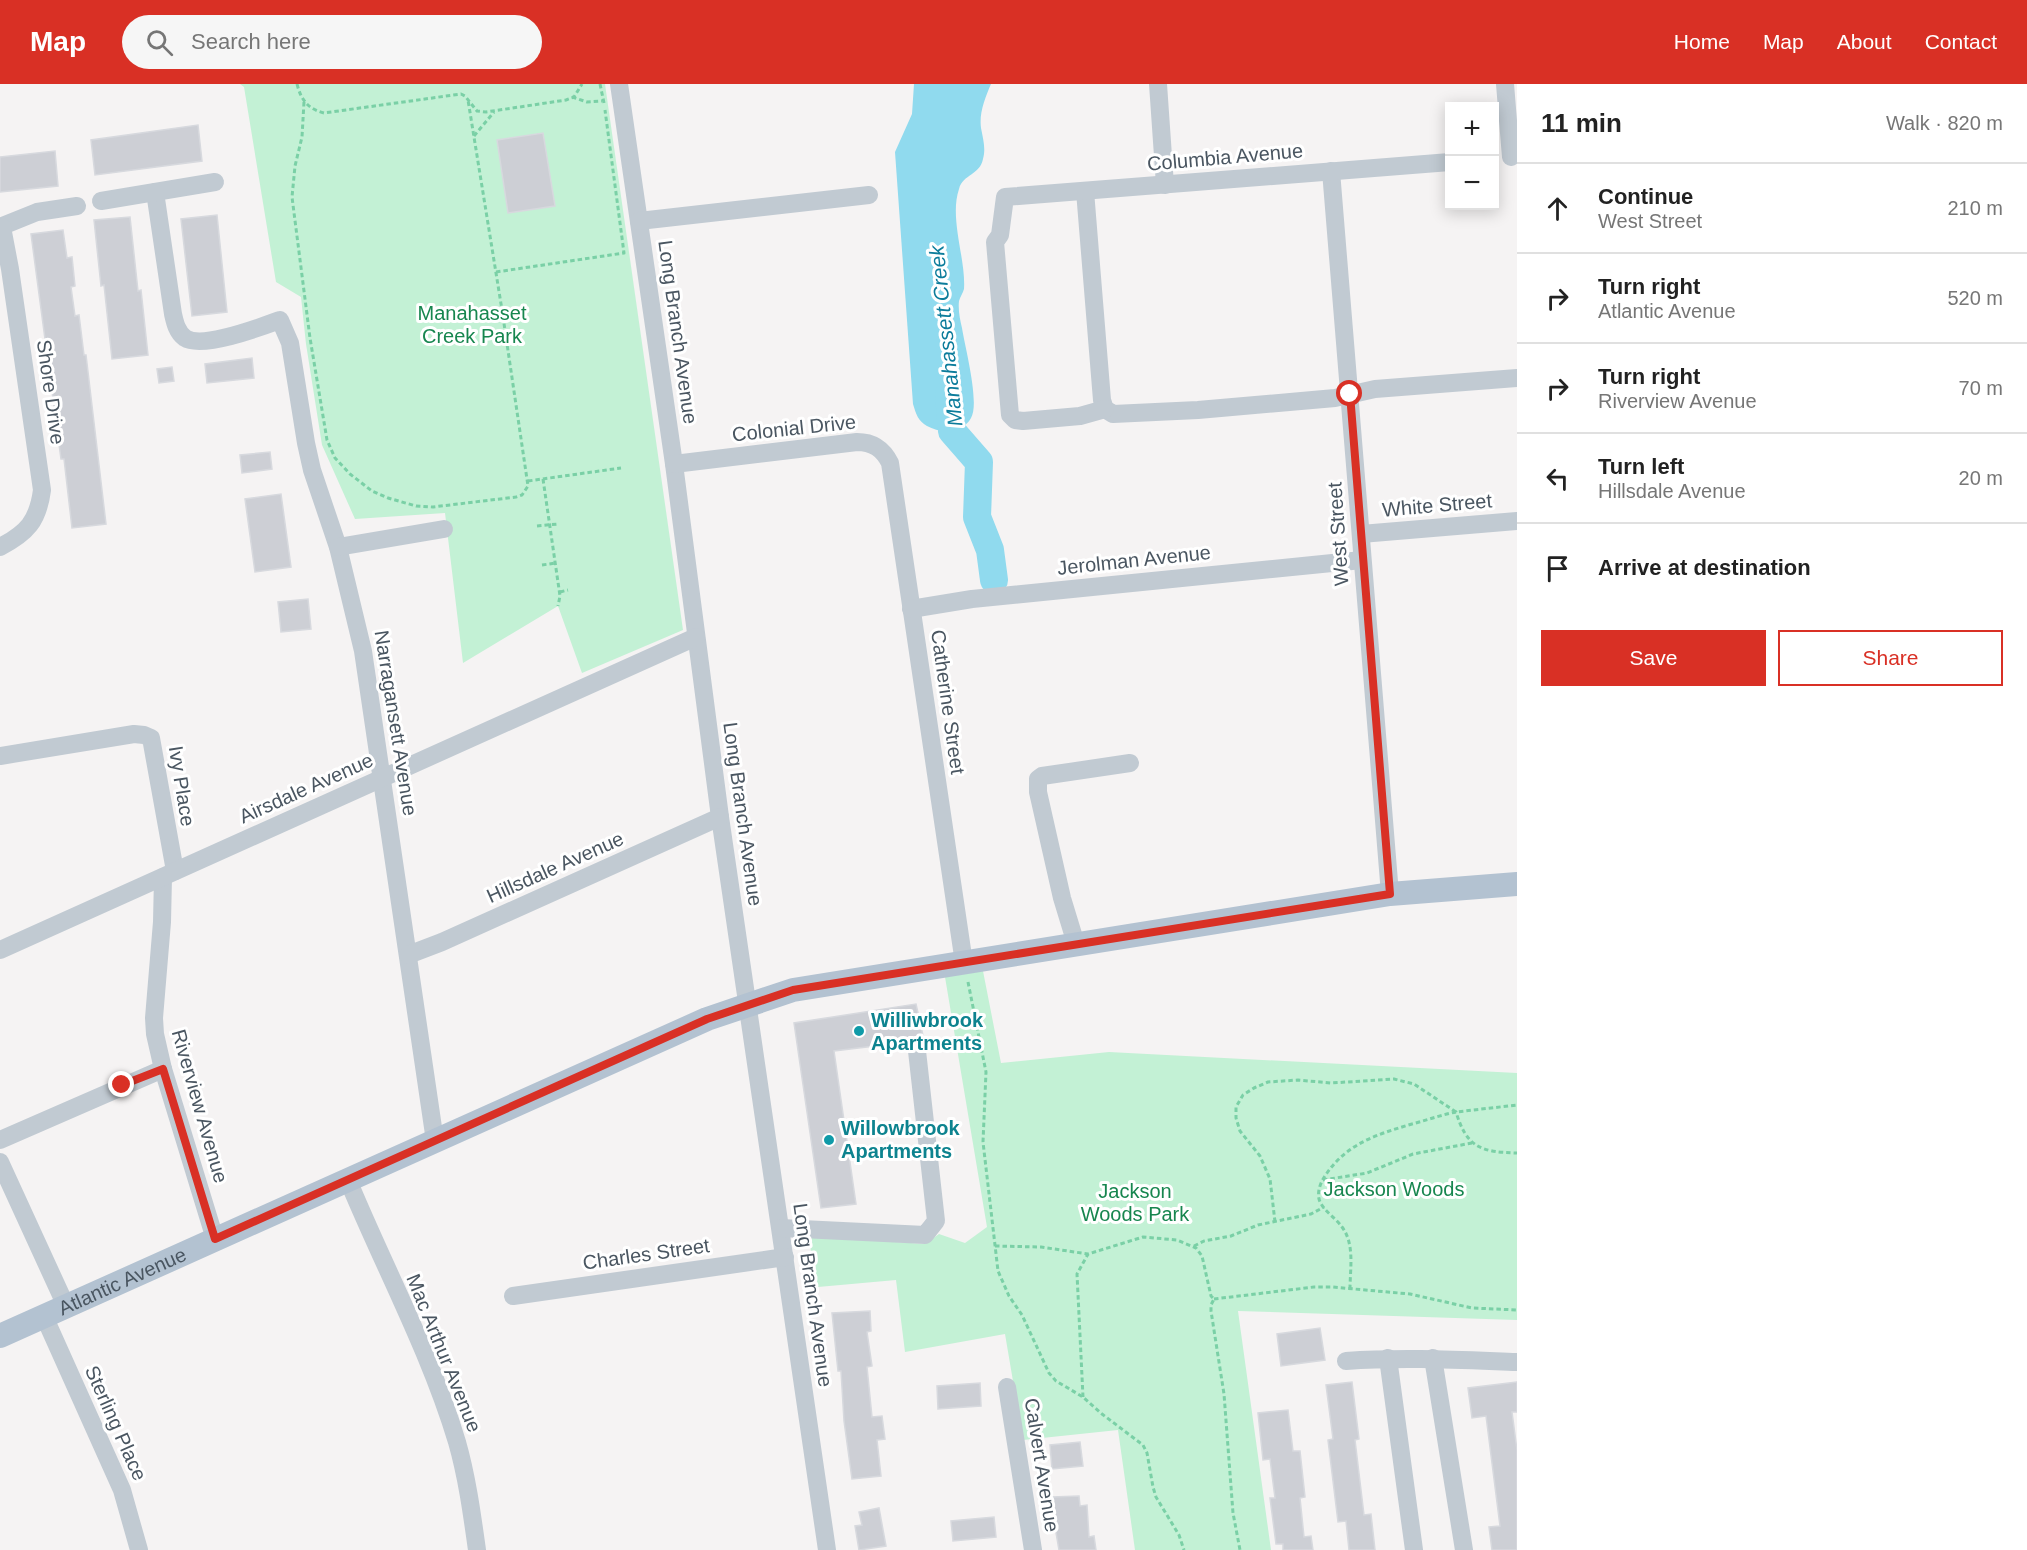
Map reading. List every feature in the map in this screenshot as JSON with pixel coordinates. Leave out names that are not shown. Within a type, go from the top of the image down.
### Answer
[{"type":"main road","name":"Atlantic Avenue","points":[[0,1336],[707,1019],[793,990],[1390,894],[1517,884]]},
{"type":"street","name":"Long Branch Avenue","points":[[619,84],[674,464],[720,817],[826,1550]]},
{"type":"street","points":[[1158,84],[1165,185]]},
{"type":"street","points":[[1505,84],[1508,157]]},
{"type":"street","name":"Columbia Avenue","points":[[1105,409],[1080,416],[1023,421],[1015,420],[1010,415],[995,242],[1000,235],[1005,197],[1445,162]]},
{"type":"street","name":"West Street","points":[[1331,171],[1390,894]]},
{"type":"street","points":[[101,201],[215,182]]},
{"type":"street","points":[[1085,191],[1102,400],[1105,409],[1113,414],[1335,398],[1375,389],[1517,378]]},
{"type":"street","name":"Narragansett Avenue","points":[[155,192],[173,314],[177,328],[185,338],[196,342],[225,337],[251,332],[280,320],[290,343],[312,470],[339,546],[363,651],[435,1141]]},
{"type":"street","points":[[639,221],[869,195]]},
{"type":"street","name":"Shore Drive","points":[[0,548],[12,542],[29,528],[34,521],[42,490],[10,270],[1,227],[37,212],[77,206]]},
{"type":"street","name":"Colonial Drive","points":[[674,464],[857,442],[871,444],[882,450]]},
{"type":"street","name":"Catherine Street","points":[[882,450],[890,463],[964,963]]},
{"type":"street","name":"White Street","points":[[1361,534],[1517,521]]},
{"type":"street","points":[[339,546],[444,529]]},
{"type":"street","name":"Jerolman Avenue","points":[[911,609],[981,598],[1362,560]]},
{"type":"street","name":"Airsdale Avenue","points":[[0,950],[696,637]]},
{"type":"street","name":"Ivy Place","points":[[7,755],[134,734],[151,738],[169,874]]},
{"type":"street","points":[[1076,944],[1062,898],[1038,792],[1038,779],[1042,776],[1130,763]]},
{"type":"street","name":"Hillsdale Avenue","points":[[408,955],[442,942],[720,817]]},
{"type":"street","name":"Riverview Avenue","points":[[169,874],[162,922],[154,1018],[155,1034],[163,1069],[215,1239]]},
{"type":"street","points":[[781,1228],[925,1235],[933,1225],[936,1221],[917,1051]]},
{"type":"street","points":[[0,1140],[163,1069]]},
{"type":"street","points":[[0,1162],[66,1306]]},
{"type":"street","name":"Mac Arthur Avenue","points":[[348,1180],[427,1359],[443,1401],[457,1443],[472,1512],[477,1550]]},
{"type":"street","name":"Charles Street","points":[[513,1296],[785,1257]]},
{"type":"street","name":"Sterling Place","points":[[44,1316],[122,1490],[139,1550]]},
{"type":"street","points":[[1388,1358],[1414,1550]]},
{"type":"street","points":[[1433,1358],[1464,1550]]},
{"type":"street","points":[[1346,1361],[1433,1358],[1517,1362]]},
{"type":"street","name":"Calvert Avenue","points":[[1007,1387],[1033,1550]]},
{"type":"path","points":[[297,84],[299,95],[304,102],[316,111],[332,113],[461,94],[477,111],[495,111],[566,100],[572,97],[582,84]]},
{"type":"path","points":[[496,272],[624,253],[600,84]]},
{"type":"path","points":[[572,97],[587,102],[603,100]]},
{"type":"path","points":[[304,102],[302,137],[292,197],[312,349],[327,440],[336,458],[359,482],[372,491],[416,506],[433,507],[516,497],[522,495],[528,486],[468,100]]},
{"type":"path","points":[[474,136],[495,111]]},
{"type":"path","points":[[528,481],[621,468]]},
{"type":"path","points":[[543,479],[560,592],[558,606]]},
{"type":"path","points":[[537,526],[558,524]]},
{"type":"path","points":[[543,566],[556,563]]},
{"type":"path","points":[[560,592],[568,590]]},
{"type":"path","points":[[964,963],[986,1072],[983,1142],[998,1271],[1049,1373],[1056,1381],[1083,1395],[1102,1414],[1143,1445],[1148,1453],[1156,1497],[1179,1535],[1184,1550]]},
{"type":"path","points":[[1275,1222],[1270,1179],[1260,1156],[1240,1131],[1236,1118],[1236,1107],[1243,1095],[1268,1082],[1298,1080],[1331,1083],[1394,1079],[1414,1084],[1456,1112],[1463,1131],[1472,1143],[1491,1151],[1517,1154]]},
{"type":"path","points":[[1350,1289],[1349,1241],[1341,1225],[1319,1199],[1322,1180],[1334,1163],[1359,1143],[1388,1131],[1456,1112],[1517,1105]]},
{"type":"path","points":[[1322,1180],[1367,1173],[1413,1154],[1472,1143]]},
{"type":"path","points":[[1193,1246],[1204,1241],[1231,1236],[1258,1225],[1311,1214],[1324,1207]]},
{"type":"path","points":[[994,1246],[1041,1247],[1087,1256],[1143,1238],[1177,1240],[1193,1246],[1202,1256],[1211,1296],[1214,1299]]},
{"type":"path","points":[[1083,1395],[1077,1274],[1087,1256]]},
{"type":"path","points":[[1214,1299],[1314,1287],[1410,1294],[1472,1308],[1517,1310]]},
{"type":"path","points":[[1214,1299],[1211,1311],[1224,1394],[1233,1514],[1240,1550]]},
{"type":"green space","name":"Manahasset Creek Park","points":[[240,84],[605,84],[683,630],[582,673],[558,606],[463,663],[445,513],[355,519],[322,445],[301,297],[276,282],[244,87]]},
{"type":"green space","name":"Jackson Woods","points":[[983,971],[1001,1063],[1109,1052],[1517,1073],[1517,1320],[1238,1311],[1271,1550],[1135,1550],[1118,1430],[1023,1440],[1005,1334],[905,1352],[896,1280],[818,1287],[808,1236],[925,1244],[939,1234],[965,1243],[987,1227],[945,977]]},
{"type":"water","points":[[914,84],[991,84],[981,117],[983,159],[979,168],[961,184],[956,200],[964,277],[959,311],[974,400],[971,418],[963,427],[951,431],[933,429],[921,422],[913,404],[895,152],[912,114]]},
{"type":"building","points":[[198,125],[202,161],[95,175],[91,140]]},
{"type":"building","points":[[543,133],[555,206],[508,213],[497,140]]},
{"type":"building","points":[[55,151],[58,186],[0,192],[0,157]]},
{"type":"building","points":[[217,215],[227,312],[192,316],[181,219]]},
{"type":"building","points":[[130,217],[148,355],[112,359],[94,220]]},
{"type":"building","points":[[63,230],[67,258],[72,257],[75,286],[71,287],[75,316],[79,315],[84,355],[86,355],[106,524],[72,528],[31,234]]},
{"type":"building","points":[[252,358],[254,378],[207,383],[205,364]]},
{"type":"building","points":[[172,367],[174,381],[159,383],[157,369]]},
{"type":"building","points":[[270,452],[272,469],[242,473],[240,455]]},
{"type":"building","points":[[281,494],[291,567],[255,572],[245,499]]},
{"type":"building","points":[[308,599],[311,629],[281,632],[278,602]]},
{"type":"building","points":[[916,1004],[924,1040],[834,1051],[856,1204],[821,1208],[794,1023]]},
{"type":"building","points":[[870,1311],[871,1331],[867,1332],[872,1366],[867,1367],[872,1417],[882,1416],[885,1439],[877,1440],[881,1476],[852,1479],[844,1421],[841,1371],[838,1371],[832,1313]]},
{"type":"building","points":[[1320,1328],[1325,1360],[1281,1366],[1277,1334]]},
{"type":"building","points":[[1352,1382],[1359,1439],[1355,1440],[1364,1515],[1371,1514],[1375,1550],[1349,1550],[1346,1521],[1338,1522],[1328,1440],[1333,1439],[1326,1385]]},
{"type":"building","points":[[1517,1382],[1517,1412],[1512,1412],[1517,1450],[1517,1550],[1492,1550],[1489,1527],[1500,1526],[1486,1416],[1472,1418],[1468,1388]]},
{"type":"building","points":[[980,1383],[981,1406],[938,1409],[937,1386]]},
{"type":"building","points":[[1288,1410],[1293,1451],[1300,1451],[1305,1497],[1300,1498],[1304,1537],[1311,1536],[1313,1550],[1283,1550],[1283,1544],[1276,1544],[1270,1498],[1275,1498],[1270,1459],[1263,1460],[1258,1413]]},
{"type":"building","points":[[1080,1442],[1083,1466],[1052,1469],[1050,1445]]},
{"type":"building","points":[[1079,1496],[1080,1506],[1087,1505],[1089,1537],[1094,1536],[1096,1550],[1059,1550],[1052,1497]]},
{"type":"building","points":[[879,1508],[886,1546],[859,1550],[855,1526],[862,1525],[859,1512]]},
{"type":"building","points":[[994,1517],[996,1537],[953,1541],[951,1521]]},
{"type":"waterway","name":"Manahassett Creek","points":[[949,394],[952,431],[979,462],[977,517],[990,550],[994,580]]},
{"type":"place","name":"Williwbrook Apartments","points":[[859,1031]]},
{"type":"place","name":"Willowbrook Apartments","points":[[829,1140]]},
{"type":"route","points":[[122,1085],[163,1069],[215,1239],[707,1019],[793,990],[1390,894],[1350,394]]},
{"type":"park label","name":"Jackson Woods Park","points":[[1135,1202]]}]
